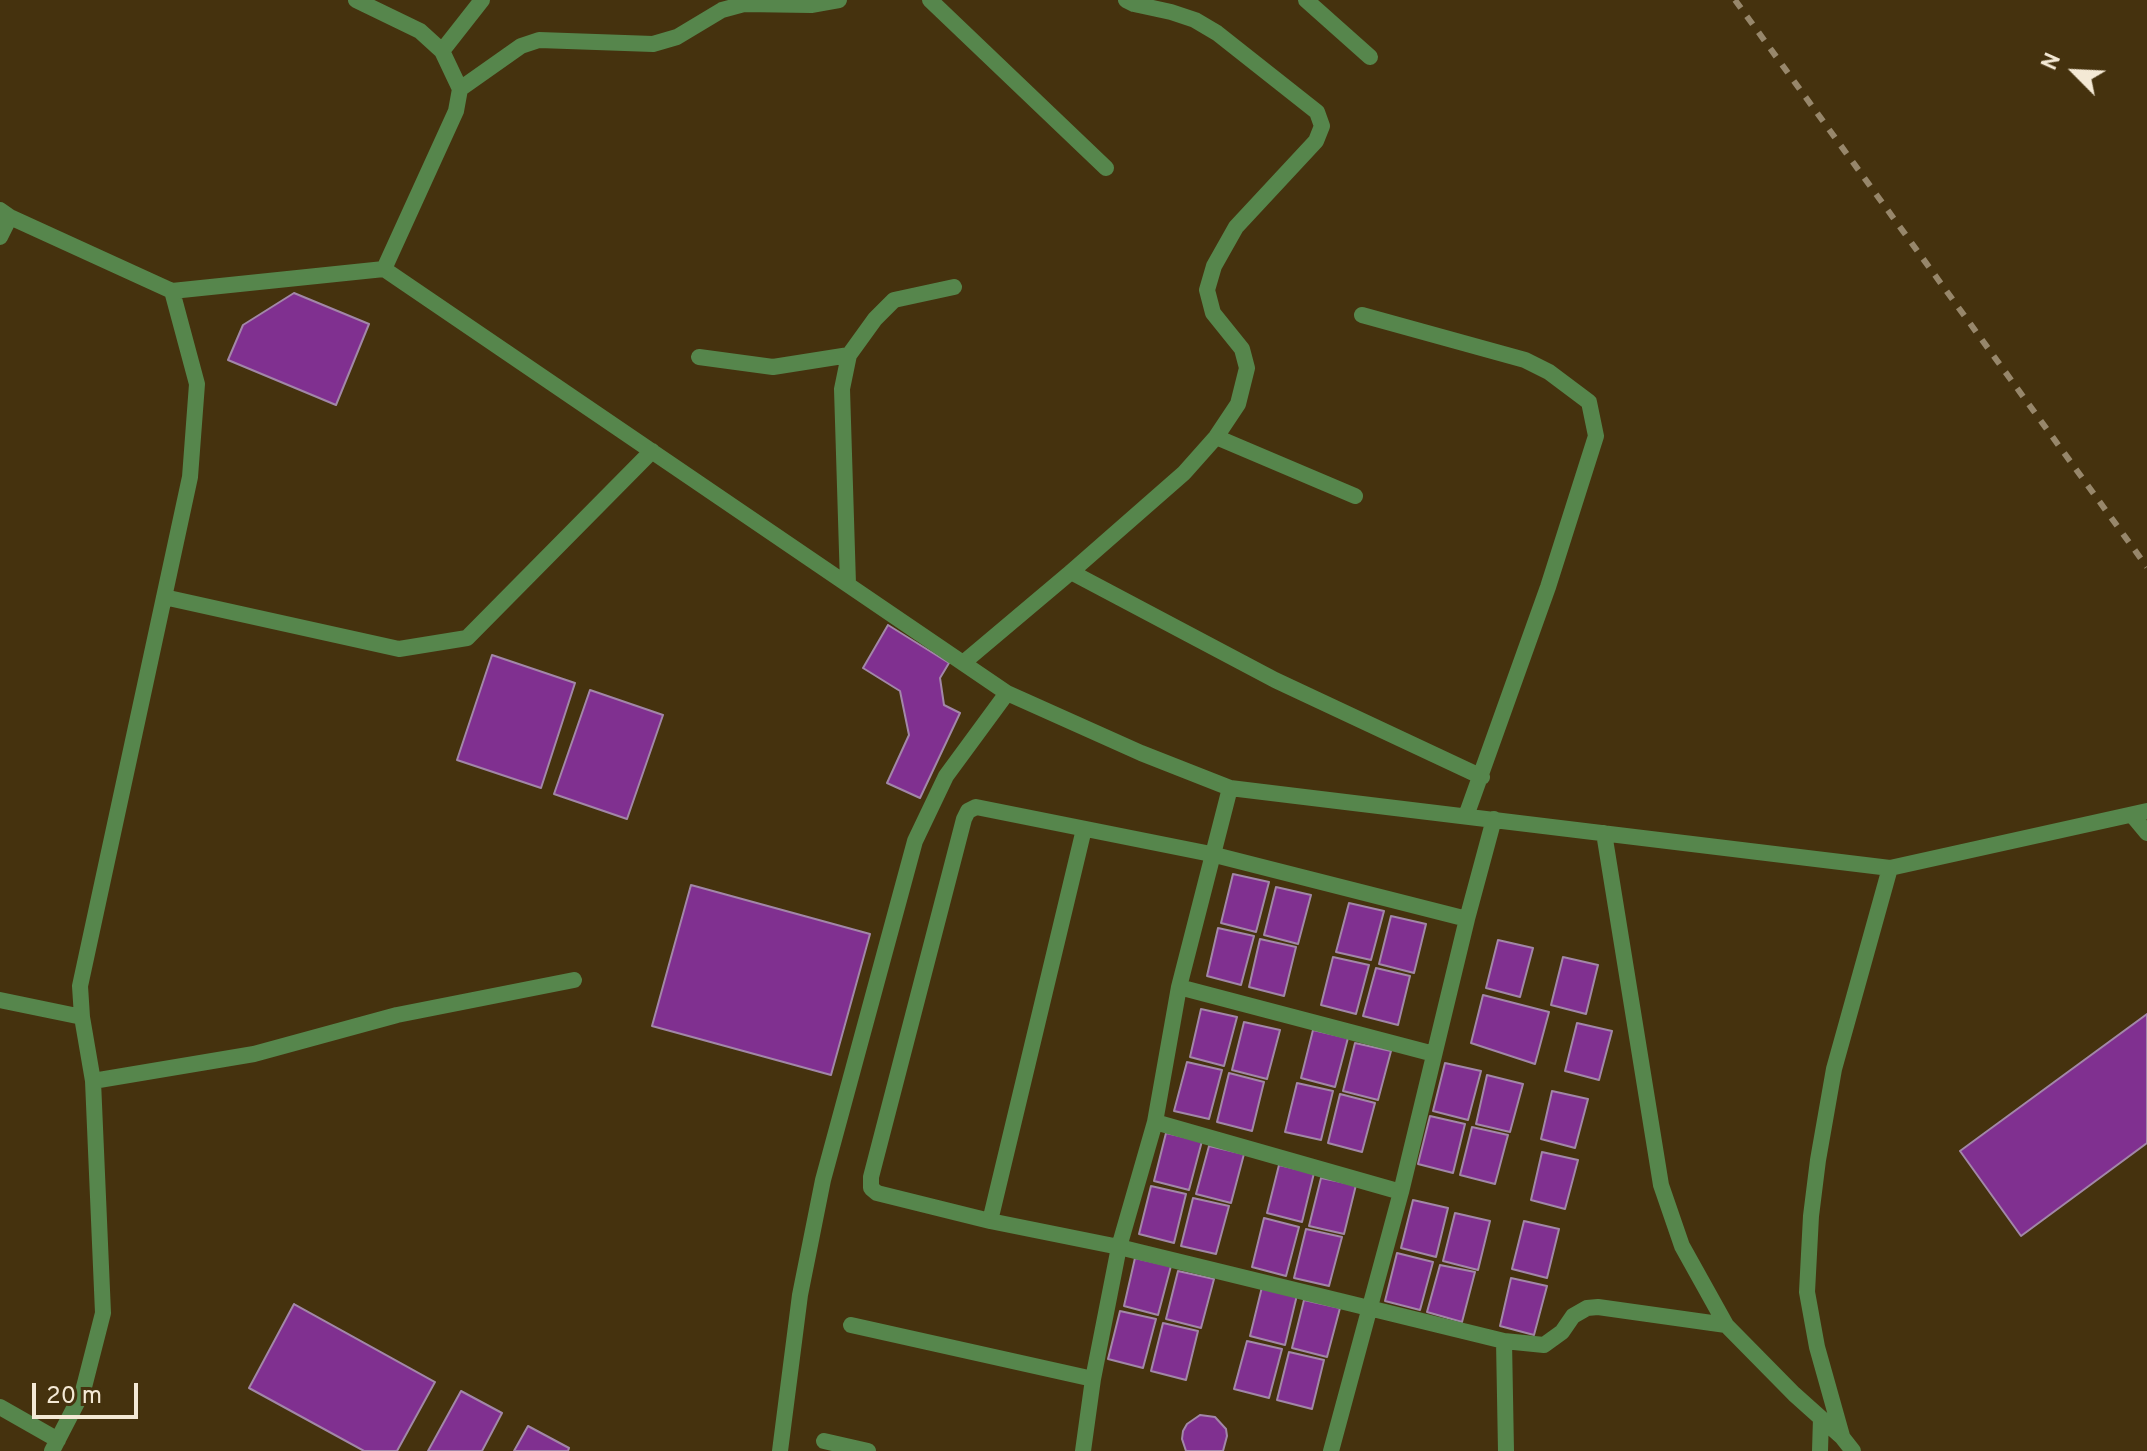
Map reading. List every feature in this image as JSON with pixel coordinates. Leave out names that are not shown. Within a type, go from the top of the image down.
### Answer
[{"type":"street","points":[[356,0],[420,31],[442,51],[460,89],[456,111],[384,269]]},
{"type":"street","points":[[442,51],[482,0]]},
{"type":"street","points":[[460,89],[521,46],[539,40],[653,44],[677,37],[722,10],[744,4],[811,5],[839,0]]},
{"type":"street","points":[[930,0],[1106,168]]},
{"type":"street","points":[[963,663],[1184,473],[1216,437],[1238,404],[1247,368],[1242,349],[1213,313],[1207,290],[1214,266],[1236,227],[1316,141],[1322,126],[1317,112],[1217,33],[1177,6],[1134,4],[1126,0]]},
{"type":"street","points":[[1306,0],[1370,57]]},
{"type":"street","points":[[0,237],[5,214],[172,291],[384,269],[1007,693],[1141,753],[1230,788],[1890,868],[2140,813],[2147,833]]},
{"type":"street","points":[[848,584],[842,389],[849,355],[875,319],[894,300],[954,287]]},
{"type":"street","points":[[0,1407],[55,1445],[83,1391],[103,1313],[93,1081],[80,986],[190,477],[197,384],[172,291]]},
{"type":"street","points":[[1362,315],[1525,360],[1549,372],[1589,402],[1596,436],[1548,587],[1466,816]]},
{"type":"street","points":[[699,357],[773,367],[849,355]]},
{"type":"street","points":[[1216,437],[1355,496]]},
{"type":"street","points":[[164,597],[399,649],[467,638],[652,451]]},
{"type":"street","points":[[1071,572],[1275,680],[1482,777]]},
{"type":"street","points":[[780,1451],[800,1295],[823,1180],[915,841],[946,776],[1007,693]]},
{"type":"street","points":[[1083,1451],[1093,1379],[1119,1247],[1155,1122],[1179,987],[1230,788]]},
{"type":"street","points":[[1467,919],[1211,854],[976,807],[968,811],[964,819],[871,1177],[871,1188],[877,1193],[990,1221],[1119,1247],[1504,1341],[1544,1345],[1562,1332],[1573,1316],[1587,1308],[1598,1307],[1726,1325]]},
{"type":"street","points":[[1331,1451],[1401,1192],[1494,819]]},
{"type":"street","points":[[990,1221],[1084,829]]},
{"type":"street","points":[[1604,833],[1661,1185],[1682,1246],[1726,1325],[1848,1444]]},
{"type":"street","points":[[1848,1444],[1817,1347],[1807,1292],[1811,1216],[1834,1069],[1890,868]]},
{"type":"street","points":[[93,1081],[254,1054],[397,1015],[574,980]]},
{"type":"street","points":[[1179,987],[1434,1054]]},
{"type":"street","points":[[0,1000],[82,1017]]},
{"type":"street","points":[[1155,1122],[1401,1192]]},
{"type":"street","points":[[851,1325],[1093,1379]]},
{"type":"street","points":[[1504,1341],[1506,1451]]},
{"type":"street","points":[[1820,1451],[1821,1418]]},
{"type":"street","points":[[824,1441],[868,1451]]},
{"type":"building","points":[[294,293],[369,324],[336,405],[228,360],[243,325]]},
{"type":"building","points":[[888,625],[949,663],[940,678],[944,705],[960,713],[920,798],[887,783],[909,735],[900,691],[863,668]]},
{"type":"building","points":[[492,655],[575,683],[541,788],[457,760]]},
{"type":"building","points":[[590,690],[663,715],[627,819],[554,794]]},
{"type":"building","points":[[1233,874],[1269,882],[1256,932],[1221,923]]},
{"type":"building","points":[[691,885],[870,934],[831,1075],[652,1026]]},
{"type":"building","points":[[1276,887],[1311,895],[1298,944],[1264,935]]},
{"type":"building","points":[[1349,903],[1384,911],[1371,960],[1336,952]]},
{"type":"building","points":[[1391,916],[1426,924],[1414,973],[1379,964]]},
{"type":"building","points":[[1218,928],[1254,936],[1241,985],[1207,976]]},
{"type":"building","points":[[1260,939],[1296,947],[1284,996],[1249,987]]},
{"type":"building","points":[[1498,940],[1533,948],[1520,997],[1486,988]]},
{"type":"building","points":[[1333,957],[1369,965],[1356,1014],[1321,1005]]},
{"type":"building","points":[[1563,957],[1598,965],[1586,1014],[1551,1005]]},
{"type":"building","points":[[1376,968],[1410,976],[1398,1025],[1363,1016]]},
{"type":"building","points":[[1483,995],[1549,1012],[1535,1064],[1471,1043]]},
{"type":"building","points":[[1201,1009],[1237,1017],[1224,1066],[1190,1057]]},
{"type":"building","points":[[2147,1014],[2147,1143],[2021,1236],[1960,1151]]},
{"type":"building","points":[[1244,1022],[1280,1030],[1267,1079],[1232,1070]]},
{"type":"building","points":[[1577,1023],[1612,1031],[1599,1080],[1565,1071]]},
{"type":"building","points":[[1313,1030],[1348,1038],[1335,1087],[1301,1078]]},
{"type":"building","points":[[1355,1043],[1391,1051],[1378,1100],[1343,1091]]},
{"type":"building","points":[[1187,1062],[1222,1070],[1209,1119],[1174,1111]]},
{"type":"building","points":[[1445,1063],[1481,1071],[1468,1120],[1433,1111]]},
{"type":"building","points":[[1229,1073],[1264,1082],[1252,1131],[1217,1122]]},
{"type":"building","points":[[1487,1075],[1523,1084],[1510,1132],[1476,1124]]},
{"type":"building","points":[[1297,1083],[1333,1091],[1321,1140],[1285,1132]]},
{"type":"building","points":[[1552,1091],[1588,1099],[1575,1148],[1541,1139]]},
{"type":"building","points":[[1340,1094],[1375,1103],[1362,1152],[1328,1143]]},
{"type":"building","points":[[1430,1116],[1465,1124],[1453,1173],[1418,1164]]},
{"type":"building","points":[[1472,1127],[1508,1135],[1495,1184],[1460,1175]]},
{"type":"building","points":[[1166,1133],[1202,1141],[1189,1190],[1154,1181]]},
{"type":"building","points":[[1209,1146],[1244,1154],[1231,1203],[1196,1194]]},
{"type":"building","points":[[1542,1152],[1578,1160],[1565,1209],[1531,1200]]},
{"type":"building","points":[[1279,1165],[1314,1173],[1302,1222],[1267,1213]]},
{"type":"building","points":[[1321,1178],[1356,1185],[1344,1234],[1309,1226]]},
{"type":"building","points":[[1151,1186],[1186,1194],[1174,1243],[1139,1234]]},
{"type":"building","points":[[1193,1198],[1229,1206],[1216,1254],[1181,1246]]},
{"type":"building","points":[[1413,1200],[1448,1208],[1436,1257],[1401,1248]]},
{"type":"building","points":[[1455,1213],[1490,1221],[1478,1270],[1443,1261]]},
{"type":"building","points":[[1264,1218],[1299,1227],[1286,1276],[1252,1267]]},
{"type":"building","points":[[1524,1221],[1559,1229],[1547,1278],[1512,1269]]},
{"type":"building","points":[[1306,1229],[1342,1237],[1329,1286],[1294,1278]]},
{"type":"building","points":[[1397,1253],[1433,1262],[1420,1310],[1385,1301]]},
{"type":"building","points":[[1135,1258],[1171,1266],[1158,1315],[1124,1306]]},
{"type":"building","points":[[1440,1265],[1475,1272],[1462,1322],[1427,1312]]},
{"type":"building","points":[[1178,1271],[1214,1279],[1201,1328],[1166,1319]]},
{"type":"building","points":[[1511,1278],[1547,1286],[1534,1335],[1500,1326]]},
{"type":"building","points":[[1262,1287],[1297,1295],[1285,1345],[1250,1336]]},
{"type":"building","points":[[1304,1300],[1340,1308],[1327,1357],[1292,1348]]},
{"type":"building","points":[[294,1304],[435,1382],[397,1451],[364,1451],[249,1388]]},
{"type":"building","points":[[1120,1311],[1156,1319],[1143,1368],[1108,1359]]},
{"type":"building","points":[[1163,1323],[1198,1331],[1186,1380],[1151,1371]]},
{"type":"building","points":[[1247,1341],[1282,1349],[1269,1398],[1234,1389]]},
{"type":"building","points":[[1289,1352],[1324,1360],[1312,1409],[1277,1400]]},
{"type":"building","points":[[461,1391],[502,1413],[482,1451],[428,1451]]},
{"type":"building","points":[[1200,1415],[1215,1417],[1226,1429],[1223,1451],[1186,1451],[1183,1431]]},
{"type":"building","points":[[528,1426],[569,1448],[568,1451],[514,1451]]},
{"type":"railway","points":[[1735,0],[2147,567]]}]
